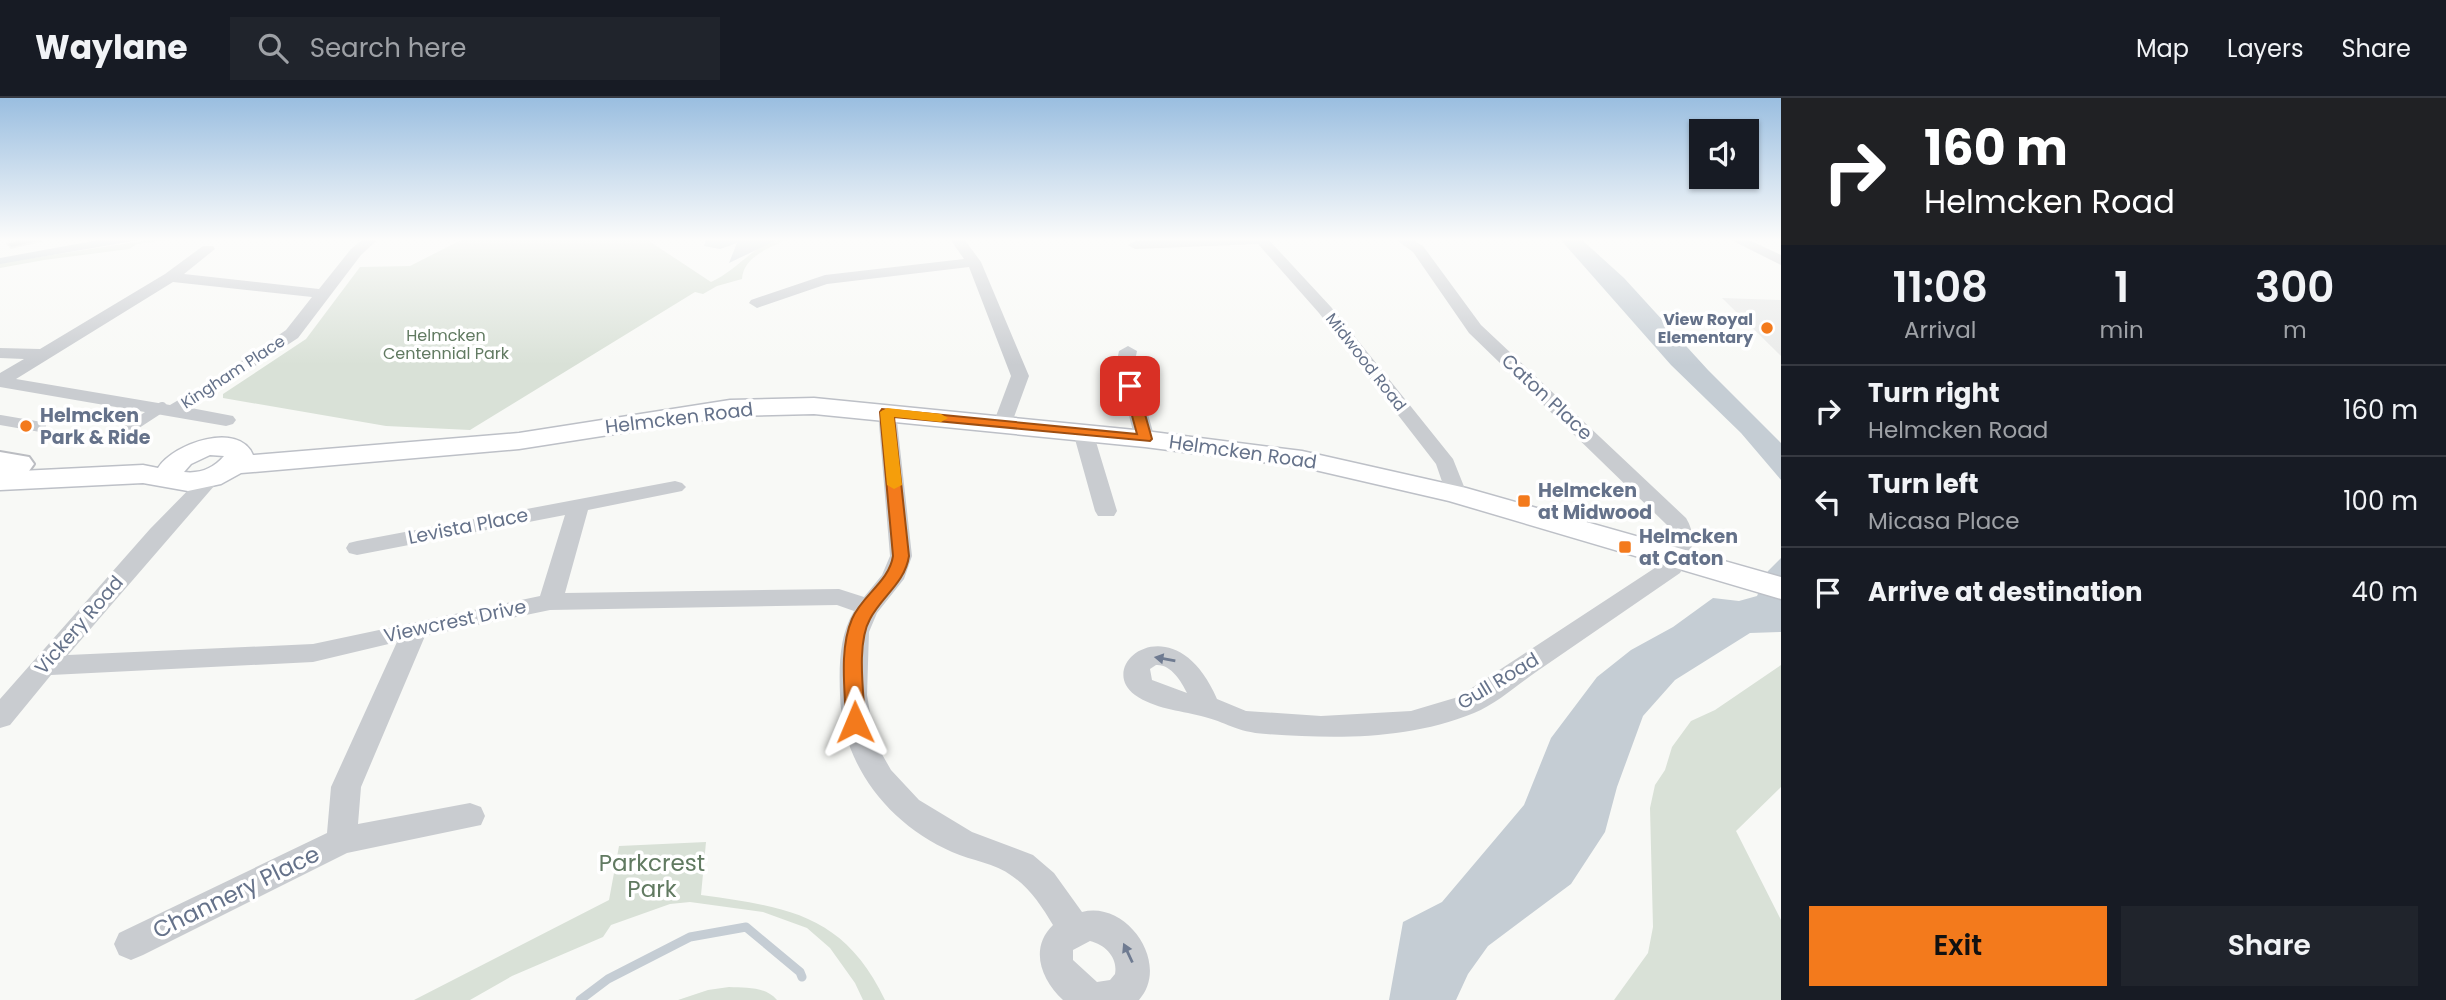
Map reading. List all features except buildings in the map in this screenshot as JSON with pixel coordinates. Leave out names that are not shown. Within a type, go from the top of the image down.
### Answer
[{"type":"main road","name":"Helmcken Road","points":[[4,468],[143,474],[209,464],[519,441],[730,408],[814,406],[1083,432],[1303,459],[1456,494],[1781,588]]},
{"type":"street","points":[[0,382],[40,354],[163,281]]},
{"type":"street","points":[[207,281],[324,294]]},
{"type":"street","name":"Kingham Place","points":[[168,408],[230,377],[292,334],[334,281]]},
{"type":"street","points":[[757,303],[822,281]]},
{"type":"street","points":[[982,281],[1020,376],[1003,424]]},
{"type":"street","name":"Midwood Road","points":[[1299,281],[1446,463],[1456,494]]},
{"type":"street","name":"Caton Place","points":[[1441,281],[1475,329],[1678,523],[1683,543],[1679,557]]},
{"type":"street","points":[[1128,351],[1125,365],[1145,439]]},
{"type":"street","points":[[0,354],[40,354]]},
{"type":"street","points":[[0,382],[168,408],[226,420],[209,464]]},
{"type":"street","points":[[887,412],[901,556],[899,570],[860,619],[854,646],[855,722],[864,750],[883,782],[906,807],[933,828],[1027,868],[1044,884],[1074,929]]},
{"type":"street","points":[[1083,432],[1105,511]]},
{"type":"street","name":"Vickery Road","points":[[0,717],[158,534],[209,464]]},
{"type":"street","name":"Levista Place","points":[[357,548],[675,487]]},
{"type":"street","points":[[551,602],[579,505]]},
{"type":"street","name":"Gull Road","points":[[1206,706],[1243,722],[1321,727],[1411,722],[1467,705],[1672,568],[1679,557]]},
{"type":"street","name":"Viewcrest Drive","points":[[43,666],[313,653],[551,602],[839,597],[867,607]]},
{"type":"street","name":"Channery Place","points":[[342,841],[346,787],[415,629]]},
{"type":"street","name":"Channery Place","points":[[131,944],[342,841],[470,816]]},
{"type":"street","points":[[1086,926],[1111,932],[1131,953],[1134,967],[1132,980],[1125,992],[1113,999],[1100,1000],[1084,996],[1071,988],[1061,976],[1057,962],[1058,948],[1064,937],[1074,929],[1086,926]]},
{"type":"lane","points":[[116,437],[168,408]]},
{"type":"lane","points":[[0,420],[41,427]]},
{"type":"shaded area","points":[[1597,281],[1627,281],[1708,370],[1781,443],[1781,480],[1741,433],[1671,365]]},
{"type":"shaded area","name":"View Royal Elementary","points":[[1722,298],[1781,300],[1781,356]]},
{"type":"shaded area","points":[[1781,558],[1781,632],[1750,633],[1675,680],[1643,716],[1617,787],[1605,832],[1571,884],[1488,946],[1468,974],[1456,1000],[1389,1000],[1403,922],[1442,902],[1524,805],[1551,738],[1597,677],[1631,650],[1673,627],[1713,598],[1739,601],[1757,596],[1768,571]]},
{"type":"green space","name":"Helmcken Centennial Park","points":[[349,281],[735,281],[703,294],[695,292],[470,430],[386,426],[223,398],[223,394],[306,339]]},
{"type":"green space","points":[[1781,665],[1781,787],[1736,831],[1781,920],[1781,1000],[1614,1000],[1648,953],[1653,927],[1650,808],[1655,785],[1665,770],[1672,747],[1691,721],[1715,710]]},
{"type":"green space","name":"Parkcrest Park","points":[[706,842],[701,895],[760,904],[810,920],[831,932],[851,949],[869,971],[885,1000],[863,1000],[855,983],[830,948],[807,928],[763,912],[690,902],[670,904],[611,925],[603,937],[512,976],[470,1000],[414,1000],[609,900],[619,846]]},
{"type":"green space","points":[[729,987],[761,990],[777,1000],[678,1000],[708,990]]},
{"type":"waterway","points":[[580,1000],[608,979],[690,937],[746,927],[800,972],[802,977]]},
{"type":"slow traffic","points":[[894,485],[887,412],[941,418]]},
{"type":"place","name":"View Royal Elementary","points":[[1767,328]]},
{"type":"place","name":"Helmcken Park & Ride","points":[[26,426]]},
{"type":"place","name":"Helmcken at Midwood","points":[[1524,501]]},
{"type":"place","name":"Helmcken at Caton","points":[[1625,547]]},
{"type":"route","points":[[855,722],[854,646],[860,619],[899,570],[901,556],[887,412],[1145,439],[1130,386]]}]
